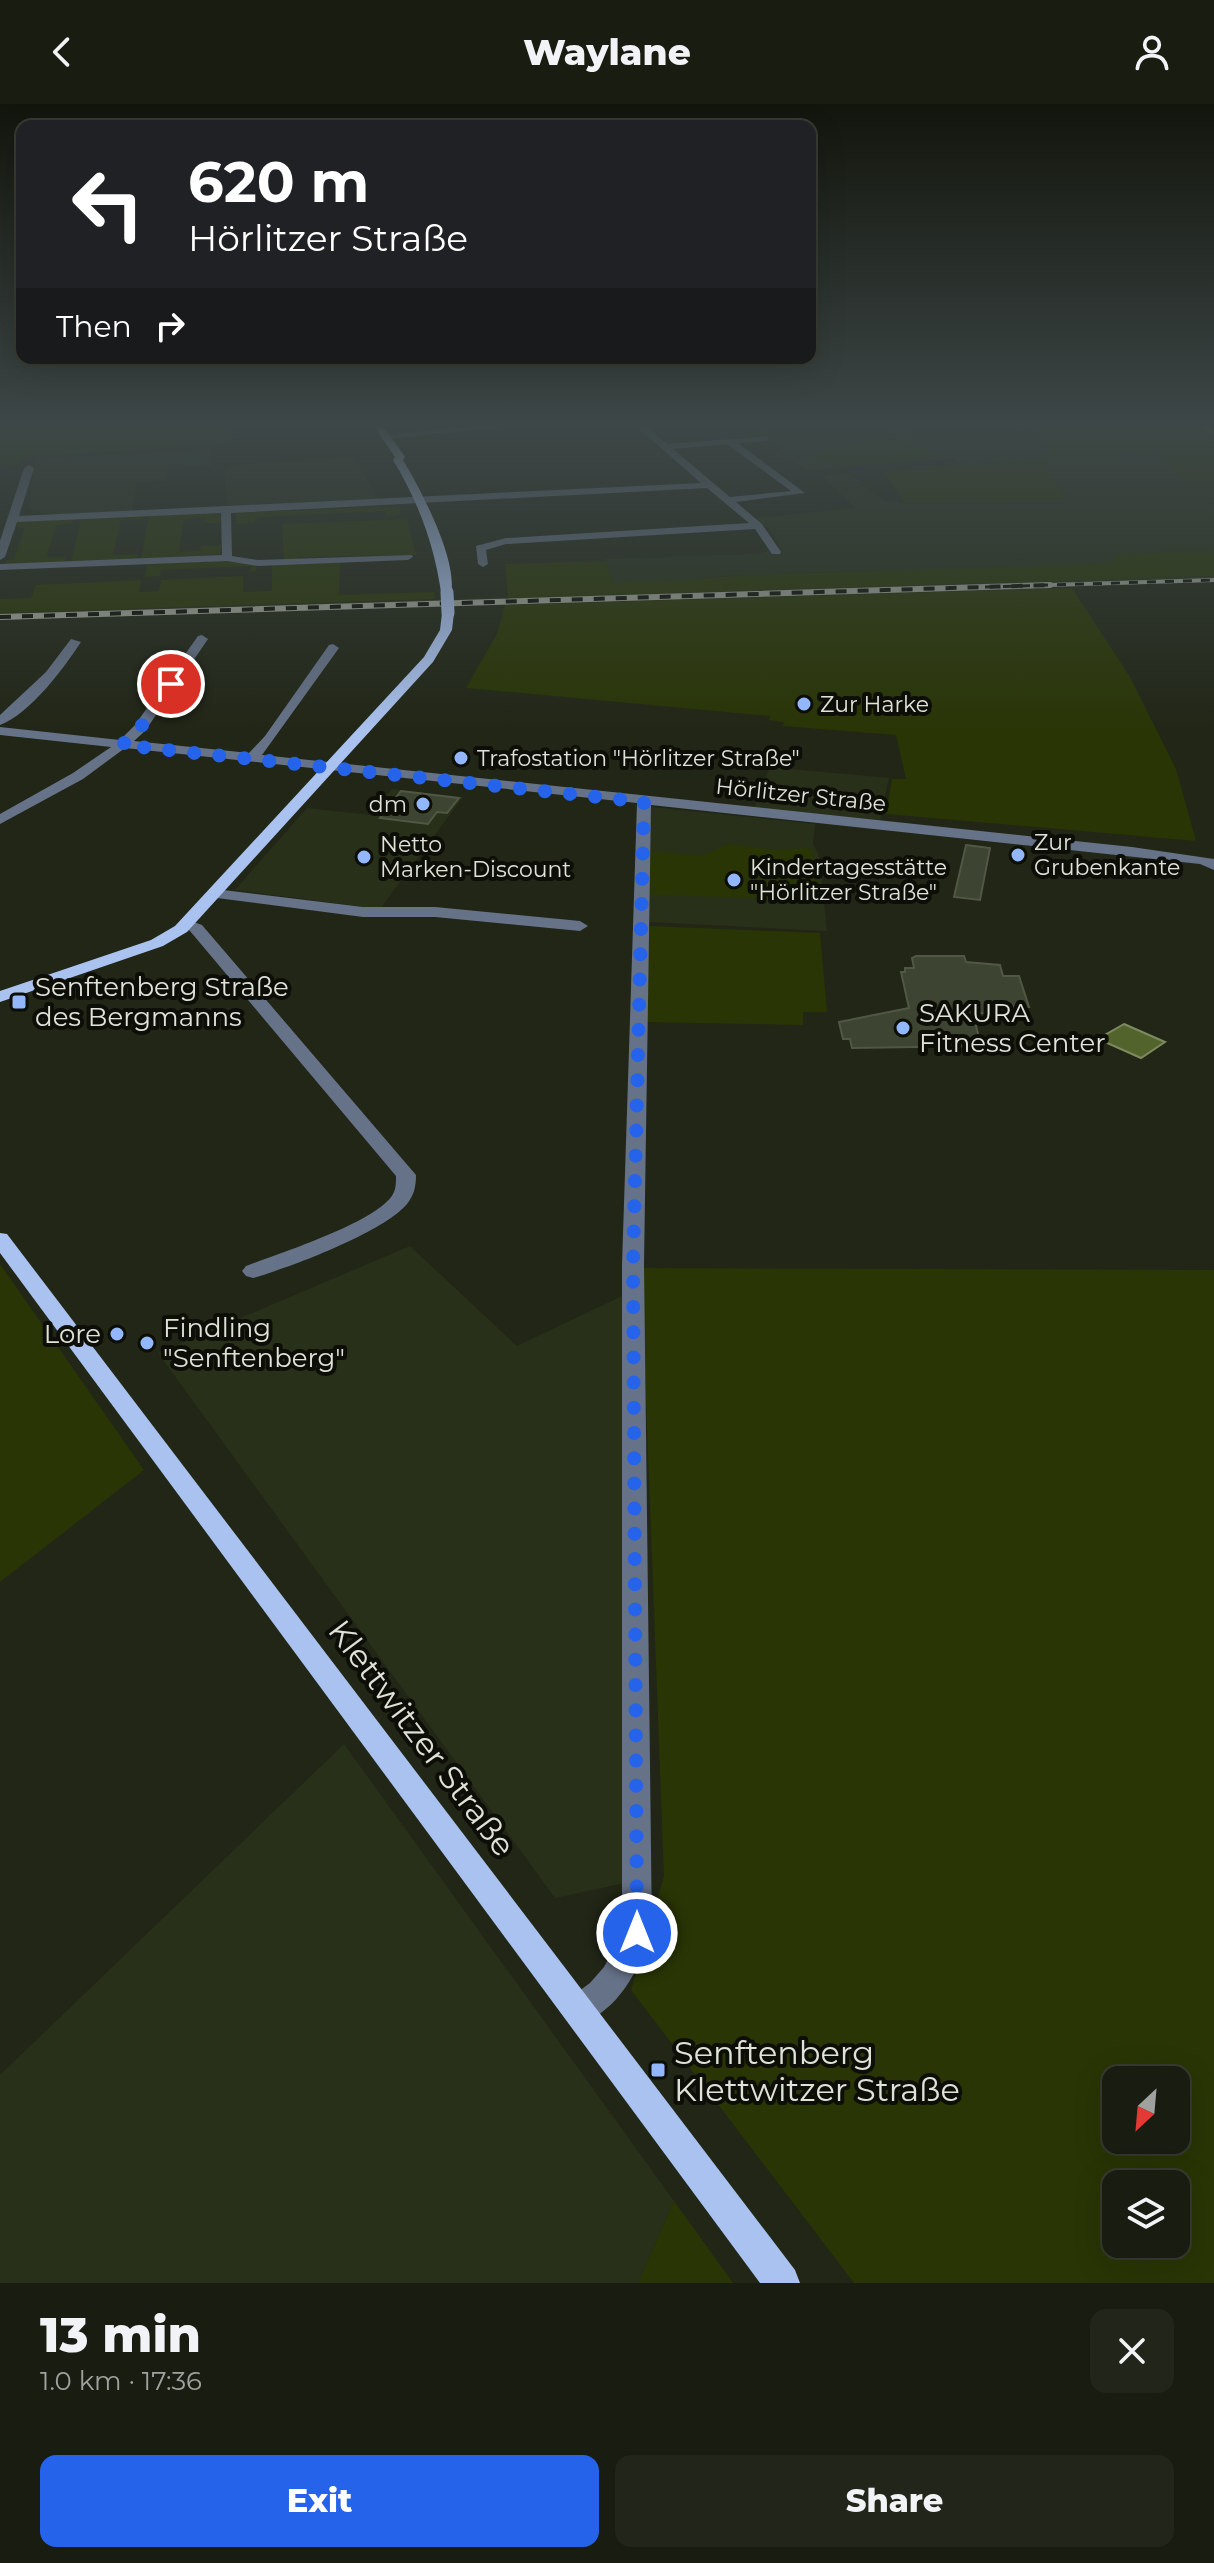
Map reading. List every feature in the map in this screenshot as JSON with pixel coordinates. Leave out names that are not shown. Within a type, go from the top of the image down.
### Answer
[{"type":"main road","points":[[0,997],[157,943],[186,924],[221,888],[429,659],[446,630],[448,613],[444,566],[432,528]]},
{"type":"main road","name":"Klettwitzer Straße","points":[[0,1239],[782,2283]]},
{"type":"street","points":[[0,557],[11,528]]},
{"type":"street","points":[[226,528],[227,558]]},
{"type":"street","points":[[483,564],[480,548],[506,541],[730,528]]},
{"type":"street","points":[[759,528],[776,552]]},
{"type":"street","points":[[0,567],[227,558],[258,563],[408,557]]},
{"type":"street","points":[[0,820],[78,776],[119,747],[140,728],[202,639]]},
{"type":"street","points":[[0,721],[63,662],[75,642]]},
{"type":"street","points":[[252,758],[270,739],[333,648]]},
{"type":"street","name":"Hörlitzer Straße","points":[[0,731],[119,747],[252,758],[1178,857],[1214,865]]},
{"type":"street","points":[[579,2010],[605,1993],[622,1970],[637,1933],[633,1265],[644,802]]},
{"type":"street","points":[[221,888],[363,912],[435,912],[580,926]]},
{"type":"street","points":[[186,924],[196,928],[406,1175],[407,1189],[397,1203],[377,1219],[253,1271]]},
{"type":"shaded area","points":[[22,528],[56,528],[46,557],[66,557],[64,562],[6,564],[7,560],[13,560],[25,528]]},
{"type":"shaded area","points":[[79,528],[119,528],[113,555],[137,554],[137,559],[71,562]]},
{"type":"shaded area","points":[[147,528],[183,528],[179,552],[222,545],[220,554],[141,559]]},
{"type":"shaded area","points":[[282,528],[409,528],[416,555],[298,557],[298,561],[284,561]]},
{"type":"shaded area","points":[[766,528],[1214,528],[1214,550],[1119,554],[1111,561],[1098,563],[992,570],[723,576],[659,583],[613,582],[605,559],[758,554],[780,547]]},
{"type":"shaded area","points":[[1214,550],[1214,576],[508,598],[505,564],[606,561],[613,582],[633,582],[1098,563],[1111,561],[1119,554]]},
{"type":"shaded area","points":[[230,560],[257,566],[256,571],[251,572],[250,566],[161,570],[160,576],[145,577],[147,565]]},
{"type":"shaded area","points":[[340,563],[339,595],[434,592],[435,599],[0,613],[0,599],[31,598],[36,585],[141,580],[139,592],[159,591],[161,580],[243,576],[243,592],[272,591],[272,565]]},
{"type":"shaded area","points":[[1214,576],[1214,582],[0,620],[0,613]]},
{"type":"shaded area","points":[[1072,588],[1130,677],[1176,769],[1196,841],[886,814],[892,779],[906,779],[896,735],[783,726],[784,722],[769,720],[770,716],[466,688],[497,634],[505,605]]},
{"type":"shaded area","points":[[770,767],[889,778],[880,820],[754,808]]},
{"type":"shaded area","points":[[392,789],[463,797],[380,909],[235,890],[307,808],[371,815]]},
{"type":"shaded area","name":"Kindertagesstätte \"Hörlitzer Straße\"","points":[[648,808],[815,824],[813,843],[820,859],[827,931],[647,922]]},
{"type":"shaded area","points":[[728,844],[774,850],[811,848],[823,900],[650,895],[650,851],[701,856]]},
{"type":"shaded area","points":[[649,926],[820,933],[827,1012],[803,1012],[803,1025],[646,1022]]},
{"type":"shaded area","points":[[1124,1024],[1165,1042],[1141,1058],[1098,1039]]},
{"type":"shaded area","points":[[410,1246],[517,1346],[624,1295],[625,1883],[555,1898],[158,1353]]},
{"type":"shaded area","points":[[0,1264],[144,1470],[0,1582]]},
{"type":"shaded area","points":[[641,1268],[1214,1270],[1214,2283],[854,2283],[631,1990],[664,1876]]},
{"type":"shaded area","points":[[344,1744],[674,2201],[638,2283],[0,2283],[0,2075]]},
{"type":"shaded area","points":[[674,2201],[733,2283],[638,2283]]},
{"type":"building","name":"dm","points":[[401,791],[459,798],[447,813],[437,812],[428,824],[380,818]]},
{"type":"building","points":[[966,845],[990,848],[980,900],[954,897]]},
{"type":"building","points":[[964,956],[966,962],[1000,965],[1003,976],[1019,976],[1029,1007],[1013,1006],[1015,1014],[973,1013],[981,1046],[852,1048],[850,1039],[843,1039],[839,1022],[909,1008],[901,972],[905,972],[905,968],[914,968],[912,958]]},
{"type":"railway","points":[[985,587],[1214,580]]},
{"type":"railway","points":[[0,617],[1050,585]]},
{"type":"place","name":"Zur Harke","points":[[804,704]]},
{"type":"place","name":"Trafostation \"Hörlitzer Straße\"","points":[[461,758]]},
{"type":"place","name":"dm","points":[[423,804]]},
{"type":"place","name":"Zur Grubenkante","points":[[1018,855]]},
{"type":"place","name":"Netto Marken-Discount","points":[[364,857]]},
{"type":"place","name":"Kindertagesstätte \"Hörlitzer Straße\"","points":[[734,880]]},
{"type":"place","name":"Senftenberg Straße des Bergmanns","points":[[19,1002]]},
{"type":"place","name":"SAKURA Fitness Center","points":[[903,1028]]},
{"type":"place","name":"Lore","points":[[117,1334]]},
{"type":"place","name":"Findling \"Senftenberg\"","points":[[147,1343]]},
{"type":"place","name":"Senftenberg Klettwitzer Straße","points":[[658,2070]]},
{"type":"route","points":[[171,684],[140,728],[122,745],[644,802],[633,1265],[637,1933]]}]
